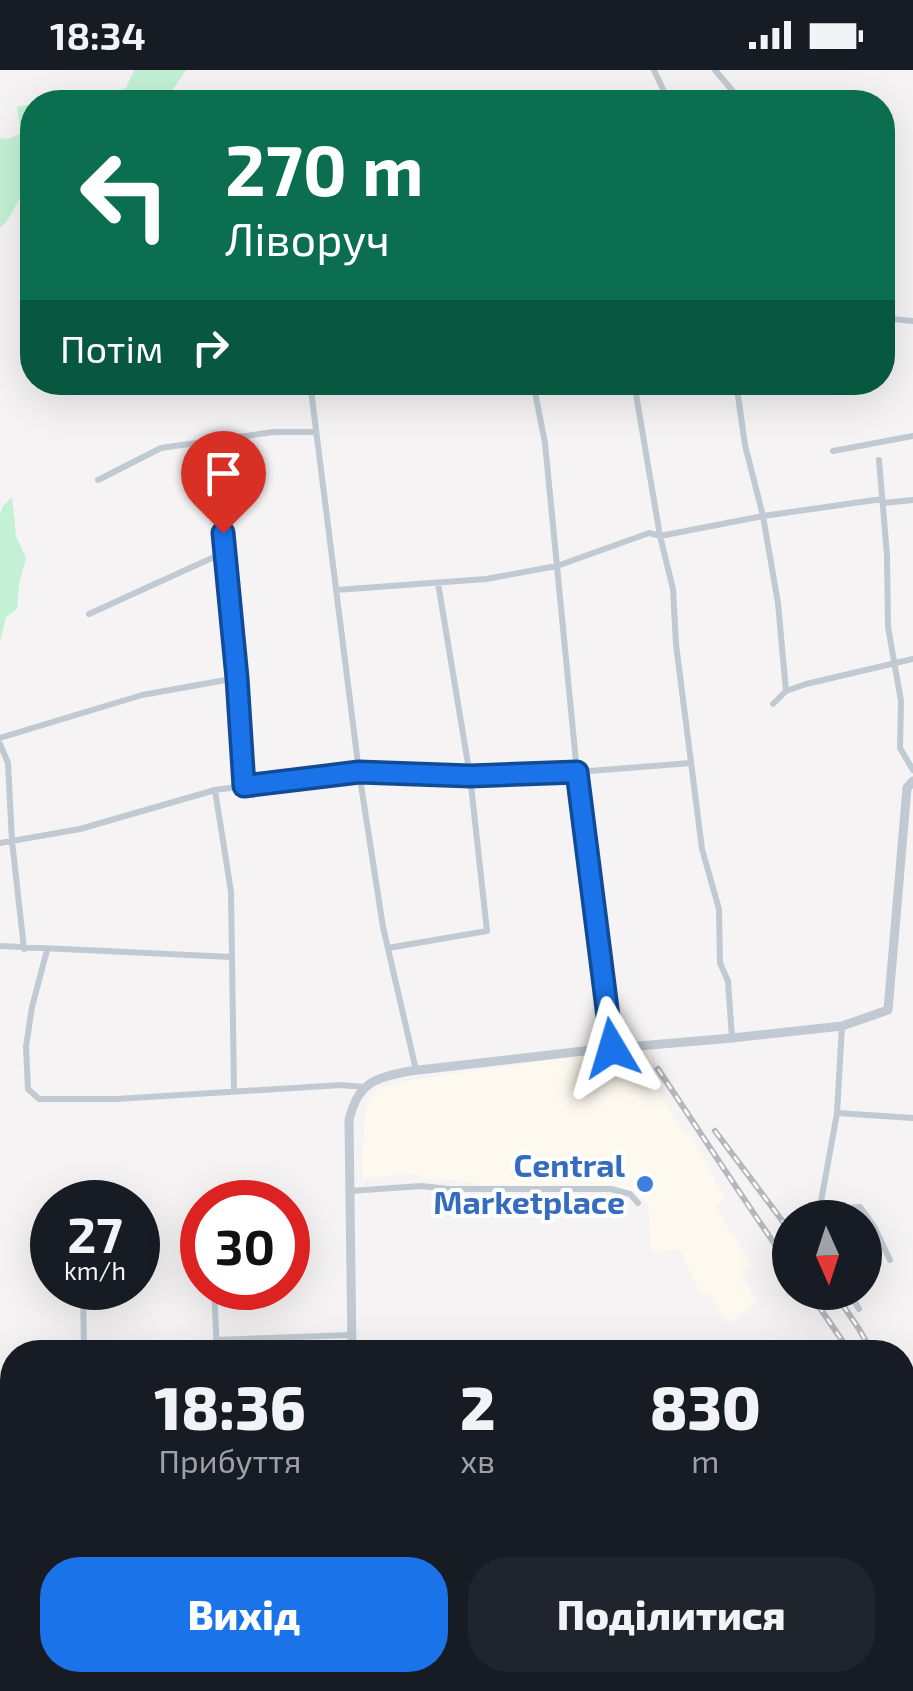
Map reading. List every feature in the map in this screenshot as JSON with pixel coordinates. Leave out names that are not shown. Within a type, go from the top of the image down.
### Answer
[{"type":"street","points":[[715,70],[732,90]]},
{"type":"street","points":[[312,395],[359,772],[388,948],[416,1070]]},
{"type":"street","points":[[535,395],[545,444],[577,772],[612,1048]]},
{"type":"street","points":[[636,395],[660,536],[673,588],[676,644],[702,849],[719,909],[720,962],[728,982],[732,1038]]},
{"type":"street","points":[[738,395],[778,603],[786,691]]},
{"type":"street","points":[[98,480],[160,448],[274,432],[316,432]]},
{"type":"street","points":[[834,450],[913,436]]},
{"type":"street","points":[[879,460],[888,627],[901,701],[900,748],[913,770]]},
{"type":"street","points":[[336,590],[486,579],[557,566],[649,534],[660,536],[763,516],[913,500]]},
{"type":"street","points":[[223,533],[244,786]]},
{"type":"street","points":[[89,614],[225,552]]},
{"type":"street","points":[[388,948],[487,931],[470,776],[438,583]]},
{"type":"street","points":[[773,704],[786,691],[913,659]]},
{"type":"street","points":[[24,949],[8,763],[0,741],[142,695],[237,678]]},
{"type":"street","points":[[0,843],[80,828],[215,790],[359,772],[470,776],[691,763]]},
{"type":"street","points":[[351,1340],[350,1120],[353,1103],[364,1087],[381,1076],[416,1070],[842,1026],[888,1010],[907,788],[913,781]]},
{"type":"street","points":[[215,790],[230,892],[234,1090]]},
{"type":"street","points":[[0,946],[231,957]]},
{"type":"street","points":[[47,950],[26,1047],[28,1089],[39,1099],[364,1087]]},
{"type":"street","points":[[821,1200],[837,1113],[842,1026]]},
{"type":"street","points":[[837,1113],[913,1118]]},
{"type":"street","points":[[349,1191],[421,1186],[611,1188],[630,1194],[638,1203]]},
{"type":"street","points":[[882,1244],[890,1260]]},
{"type":"street","points":[[83,1310],[84,1340]]},
{"type":"street","points":[[215,1310],[216,1340],[351,1335]]},
{"type":"shaded area","name":"Central Marketplace","points":[[650,1046],[656,1090],[685,1134],[690,1133],[725,1199],[715,1207],[752,1265],[742,1273],[758,1301],[727,1323],[709,1293],[701,1295],[680,1250],[652,1251],[648,1203],[616,1185],[475,1185],[416,1174],[362,1178],[365,1109],[378,1089],[409,1080]]},
{"type":"green space","points":[[134,70],[186,70],[172,90],[121,90],[126,88]]},
{"type":"green space","points":[[20,133],[20,199],[0,228],[0,138]]},
{"type":"green space","points":[[12,497],[16,536],[26,558],[17,609],[6,617],[0,642],[0,515]]},
{"type":"railway","points":[[658,1069],[772,1240]]},
{"type":"railway","points":[[715,1131],[772,1207]]},
{"type":"railway","points":[[821,1310],[842,1340]]},
{"type":"railway","points":[[846,1310],[865,1340]]},
{"type":"place","name":"Central Marketplace","points":[[645,1184]]},
{"type":"route","points":[[223,533],[244,786],[359,772],[470,776],[577,772],[612,1048]]}]
